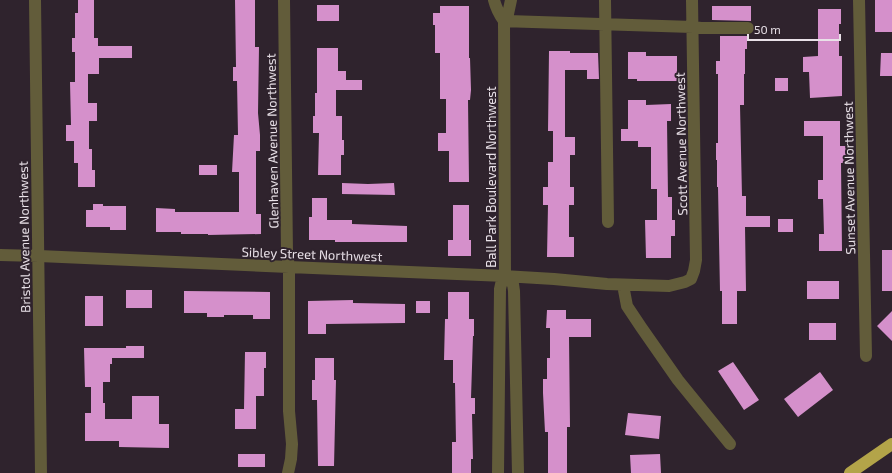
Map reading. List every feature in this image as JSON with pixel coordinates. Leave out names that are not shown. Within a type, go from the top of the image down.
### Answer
[{"type":"highway","points":[[850,473],[892,444]]},
{"type":"street","name":"Bristol Avenue Northwest","points":[[34,0],[39,256],[41,473]]},
{"type":"street","name":"Glenhaven Avenue Northwest","points":[[284,0],[287,253],[289,267],[289,411],[292,444],[288,473]]},
{"type":"street","name":"Ball Park Boulevard Northwest","points":[[494,0],[497,10],[504,21],[505,276],[513,284],[514,291],[518,473]]},
{"type":"street","points":[[511,0],[508,14],[504,21],[701,28],[748,28]]},
{"type":"street","points":[[605,0],[608,222]]},
{"type":"street","name":"Scott Avenue Northwest","points":[[685,282],[691,279],[696,260],[692,0]]},
{"type":"street","name":"Sunset Avenue Northwest","points":[[859,0],[866,356]]},
{"type":"street","name":"Sibley Street Northwest","points":[[0,255],[505,276],[669,286],[685,282]]},
{"type":"street","points":[[498,473],[500,289],[502,280],[505,276]]},
{"type":"street","points":[[623,284],[627,306],[637,322],[678,380],[730,444]]},
{"type":"building","points":[[78,0],[94,0],[94,38],[98,38],[98,46],[132,46],[132,58],[99,58],[99,74],[88,74],[88,103],[97,103],[97,121],[89,121],[89,149],[92,149],[92,170],[95,170],[95,187],[78,187],[78,163],[74,163],[74,141],[66,141],[66,125],[71,125],[70,82],[75,82],[75,52],[72,52],[72,38],[75,38],[75,13],[78,13]]},
{"type":"building","points":[[235,0],[255,0],[255,47],[259,47],[258,113],[260,135],[260,151],[256,151],[256,214],[261,214],[261,234],[208,235],[181,234],[181,232],[156,232],[156,208],[175,209],[175,212],[239,212],[239,172],[232,172],[234,135],[238,135],[237,81],[233,81],[233,67],[236,67]]},
{"type":"building","points":[[875,0],[892,0],[892,32],[875,32]]},
{"type":"building","points":[[317,5],[339,5],[339,21],[317,21]]},
{"type":"building","points":[[440,6],[469,6],[469,58],[471,90],[470,100],[468,100],[469,182],[449,182],[449,151],[438,151],[438,133],[446,133],[446,99],[440,99],[440,53],[435,53],[435,25],[433,25],[433,13],[440,13]]},
{"type":"building","points":[[712,6],[751,6],[751,21],[712,20]]},
{"type":"building","points":[[818,9],[841,9],[841,24],[839,24],[839,56],[842,56],[842,96],[810,98],[809,72],[803,72],[803,57],[818,56]]},
{"type":"building","points":[[720,36],[747,36],[747,49],[745,49],[744,105],[740,105],[742,196],[746,196],[746,216],[770,216],[770,227],[745,227],[746,291],[737,291],[737,324],[722,324],[722,291],[720,291],[716,160],[716,143],[718,143],[718,74],[716,74],[716,61],[720,61]]},
{"type":"building","points":[[317,48],[338,48],[338,71],[346,71],[346,80],[362,80],[362,90],[336,90],[336,116],[342,116],[342,140],[344,140],[344,155],[341,155],[341,175],[318,175],[319,133],[313,133],[315,93],[317,93]]},
{"type":"building","points":[[549,51],[598,53],[599,79],[587,79],[587,70],[565,70],[565,137],[575,137],[575,155],[570,155],[570,187],[574,187],[574,205],[569,205],[569,237],[574,237],[574,257],[547,257],[548,205],[543,205],[543,187],[548,187],[548,162],[553,162],[553,131],[548,131]]},
{"type":"building","points":[[628,52],[646,52],[646,56],[677,56],[677,81],[637,81],[637,79],[628,79]]},
{"type":"building","points":[[881,53],[892,53],[892,76],[880,76]]},
{"type":"building","points":[[775,78],[788,78],[788,91],[775,91]]},
{"type":"building","points":[[628,100],[646,100],[646,105],[671,104],[671,121],[667,121],[668,197],[672,197],[672,220],[675,220],[675,236],[671,236],[671,258],[646,258],[645,220],[657,220],[657,189],[651,189],[651,147],[638,147],[638,141],[621,141],[621,129],[628,129]]},
{"type":"building","points":[[804,121],[840,121],[840,146],[850,146],[850,163],[841,163],[842,251],[819,251],[819,234],[824,234],[823,199],[818,199],[818,180],[823,180],[823,136],[804,136]]},
{"type":"building","points":[[199,165],[217,165],[217,175],[199,175]]},
{"type":"building","points":[[342,183],[394,183],[395,195],[342,194]]},
{"type":"building","points":[[312,198],[327,198],[327,220],[352,220],[352,224],[407,226],[407,242],[335,242],[335,240],[309,240],[309,217],[312,217]]},
{"type":"building","points":[[93,204],[103,204],[103,206],[126,206],[126,230],[110,230],[110,227],[86,227],[86,210],[93,210]]},
{"type":"building","points":[[453,205],[469,205],[469,240],[471,240],[471,256],[448,256],[448,240],[453,240]]},
{"type":"building","points":[[778,219],[793,219],[793,232],[778,232]]},
{"type":"building","points":[[882,250],[892,250],[892,291],[882,291]]},
{"type":"building","points":[[807,281],[839,281],[839,299],[807,299]]},
{"type":"building","points":[[126,290],[152,290],[152,308],[126,308]]},
{"type":"building","points":[[184,291],[270,292],[270,319],[253,319],[253,315],[224,315],[224,317],[207,317],[207,313],[184,313]]},
{"type":"building","points":[[448,292],[469,292],[469,319],[474,319],[471,398],[475,398],[475,414],[472,414],[473,459],[471,459],[471,473],[452,473],[452,442],[456,442],[455,383],[453,383],[453,360],[444,360],[445,319],[448,319]]},
{"type":"building","points":[[85,296],[103,296],[103,326],[85,326]]},
{"type":"building","points":[[353,300],[353,303],[405,304],[405,323],[326,324],[326,334],[308,334],[308,301]]},
{"type":"building","points":[[416,301],[430,301],[430,313],[416,313]]},
{"type":"building","points":[[547,310],[566,310],[566,319],[591,319],[591,337],[569,337],[570,427],[567,427],[567,473],[548,473],[548,432],[545,432],[543,393],[543,379],[547,379],[547,358],[550,358],[550,328],[546,328]]},
{"type":"building","points":[[892,311],[892,341],[877,326]]},
{"type":"building","points":[[809,323],[836,323],[836,340],[809,340]]},
{"type":"building","points":[[126,346],[144,346],[144,358],[112,358],[112,364],[110,364],[110,382],[103,382],[105,419],[132,419],[132,396],[159,396],[159,424],[169,424],[169,448],[119,447],[119,441],[85,441],[85,413],[91,413],[91,387],[85,387],[84,348],[126,348]]},
{"type":"building","points":[[245,352],[266,352],[266,368],[264,368],[264,396],[256,396],[256,429],[235,429],[235,409],[244,409]]},
{"type":"building","points":[[315,358],[334,358],[334,380],[336,380],[334,466],[318,466],[317,400],[312,400],[312,380],[315,380]]},
{"type":"building","points":[[733,362],[759,400],[744,410],[718,371]]},
{"type":"building","points":[[820,372],[833,390],[798,417],[784,399]]},
{"type":"building","points":[[628,413],[661,416],[659,439],[625,435]]},
{"type":"building","points":[[238,454],[265,454],[265,467],[238,467]]},
{"type":"building","points":[[660,454],[661,473],[631,473],[630,455]]}]
